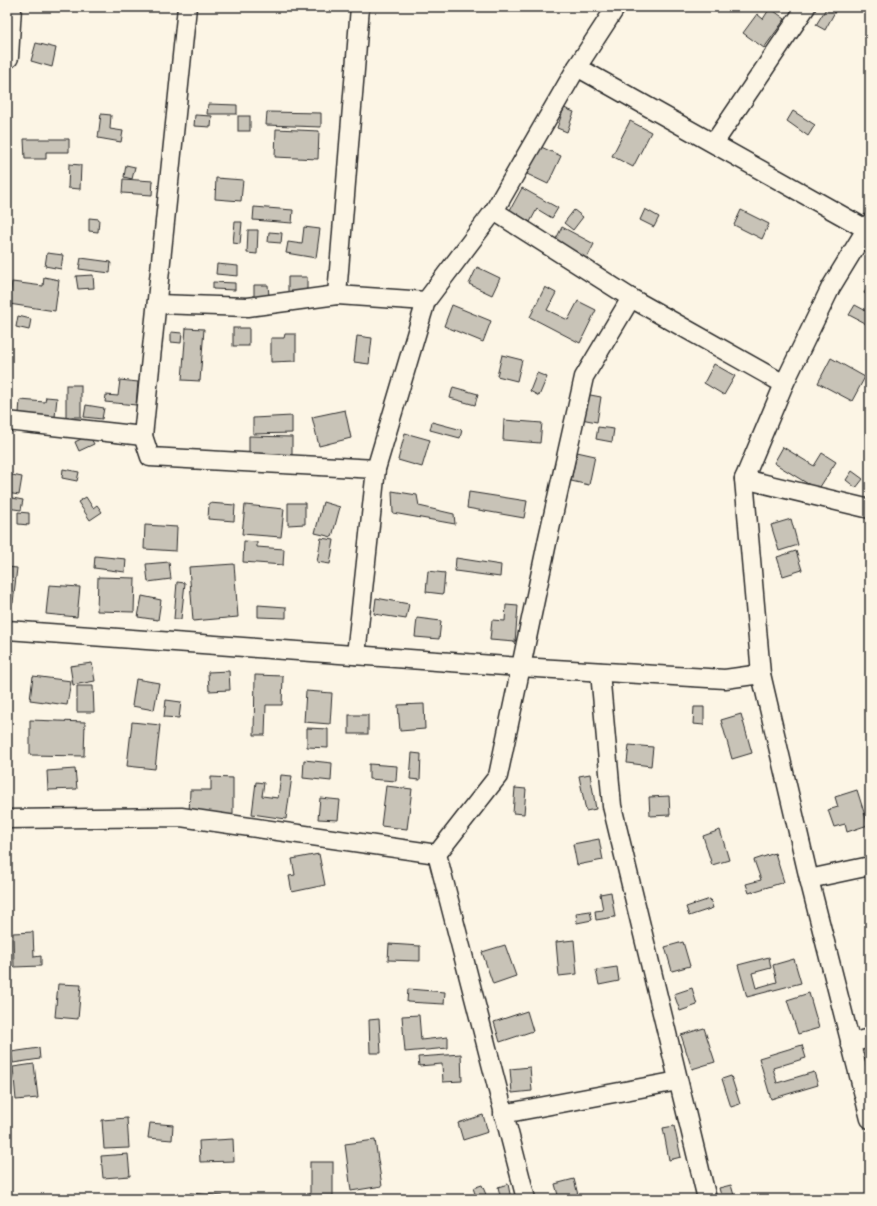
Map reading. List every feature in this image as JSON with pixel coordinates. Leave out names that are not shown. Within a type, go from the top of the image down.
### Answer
[{"type":"main road","points":[[7,57],[10,7]]},
{"type":"street","points":[[187,7],[143,436],[150,457],[376,469]]},
{"type":"street","points":[[337,295],[360,7]]},
{"type":"street","points":[[356,655],[376,469],[426,301],[494,211],[577,67],[616,7]]},
{"type":"street","points":[[714,143],[806,7]]},
{"type":"street","points":[[577,67],[868,226],[831,287],[784,384],[744,479],[761,674],[809,879],[870,1119]]},
{"type":"street","points":[[494,211],[631,298],[784,384]]},
{"type":"street","points":[[157,304],[248,307],[337,295],[426,301]]},
{"type":"street","points":[[437,854],[498,776],[520,667],[584,377],[631,298]]},
{"type":"street","points":[[7,420],[143,436]]},
{"type":"street","points":[[744,479],[870,509]]},
{"type":"street","points":[[7,630],[520,667],[725,680],[761,674]]},
{"type":"street","points":[[600,672],[612,806],[707,1199]]},
{"type":"street","points":[[7,819],[181,817],[437,854]]},
{"type":"street","points":[[437,854],[526,1199]]},
{"type":"street","points":[[809,879],[870,866]]},
{"type":"street","points":[[850,1043],[870,1038]]},
{"type":"street","points":[[503,1114],[678,1081]]},
{"type":"building","points":[[827,7],[837,8],[825,30],[816,25]]},
{"type":"building","points":[[770,8],[785,19],[764,48],[743,33],[757,14],[763,19]]},
{"type":"building","points":[[36,43],[56,48],[52,67],[31,61]]},
{"type":"building","points":[[208,104],[237,105],[237,114],[207,114]]},
{"type":"building","points":[[564,108],[574,112],[567,132],[557,128]]},
{"type":"building","points":[[793,111],[815,125],[808,136],[787,121]]},
{"type":"building","points":[[267,112],[321,113],[321,127],[266,125]]},
{"type":"building","points":[[101,114],[111,115],[110,129],[123,131],[121,142],[98,138]]},
{"type":"building","points":[[195,115],[212,116],[211,127],[194,126]]},
{"type":"building","points":[[238,116],[250,116],[250,131],[238,131]]},
{"type":"building","points":[[630,121],[651,132],[633,167],[612,156]]},
{"type":"building","points":[[276,129],[319,131],[318,159],[275,157]]},
{"type":"building","points":[[24,139],[69,139],[69,152],[46,152],[46,159],[25,159]]},
{"type":"building","points":[[539,146],[561,156],[548,184],[527,174]]},
{"type":"building","points":[[69,164],[81,165],[80,189],[68,188]]},
{"type":"building","points":[[126,165],[135,167],[132,179],[124,177]]},
{"type":"building","points":[[216,178],[243,180],[241,201],[215,199]]},
{"type":"building","points":[[123,179],[153,181],[152,195],[122,193]]},
{"type":"building","points":[[522,188],[558,208],[552,218],[537,209],[530,222],[510,210]]},
{"type":"building","points":[[254,207],[293,210],[292,223],[253,220]]},
{"type":"building","points":[[645,209],[659,217],[654,227],[640,220]]},
{"type":"building","points":[[574,210],[583,217],[573,230],[564,223]]},
{"type":"building","points":[[741,210],[769,224],[762,239],[734,225]]},
{"type":"building","points":[[89,218],[99,219],[98,232],[89,231]]},
{"type":"building","points":[[235,222],[242,222],[240,244],[233,243]]},
{"type":"building","points":[[304,227],[320,229],[316,258],[286,253],[288,242],[302,244]]},
{"type":"building","points":[[562,227],[594,244],[585,262],[553,245]]},
{"type":"building","points":[[248,230],[258,230],[257,254],[247,253]]},
{"type":"building","points":[[269,232],[282,233],[281,243],[268,242]]},
{"type":"building","points":[[47,253],[63,255],[61,269],[45,266]]},
{"type":"building","points":[[81,258],[111,262],[110,273],[79,269]]},
{"type":"building","points":[[217,264],[238,266],[238,276],[216,274]]},
{"type":"building","points":[[477,267],[500,278],[492,295],[469,284]]},
{"type":"building","points":[[93,275],[94,288],[78,289],[76,276]]},
{"type":"building","points":[[44,277],[59,280],[55,311],[9,304],[12,282],[43,286]]},
{"type":"building","points":[[288,277],[307,277],[307,297],[288,296]]},
{"type":"building","points":[[213,282],[235,283],[235,290],[213,289]]},
{"type":"building","points":[[870,283],[870,296],[864,293]]},
{"type":"building","points":[[254,285],[268,285],[269,296],[254,297]]},
{"type":"building","points":[[545,287],[556,293],[547,310],[568,320],[578,301],[596,310],[580,343],[530,317]]},
{"type":"building","points":[[452,305],[491,321],[483,342],[444,326]]},
{"type":"building","points":[[855,305],[870,313],[870,326],[849,315]]},
{"type":"building","points":[[18,316],[31,319],[29,330],[16,327]]},
{"type":"building","points":[[186,328],[204,329],[200,381],[182,380]]},
{"type":"building","points":[[233,328],[249,328],[249,346],[233,346]]},
{"type":"building","points":[[171,332],[182,333],[181,343],[171,342]]},
{"type":"building","points":[[285,334],[296,334],[296,361],[271,362],[271,338],[284,338]]},
{"type":"building","points":[[357,336],[372,338],[369,364],[354,362]]},
{"type":"building","points":[[870,353],[870,364],[865,361]]},
{"type":"building","points":[[502,355],[522,360],[517,381],[497,376]]},
{"type":"building","points":[[831,358],[865,377],[852,401],[818,383]]},
{"type":"building","points":[[714,364],[735,376],[724,395],[704,383]]},
{"type":"building","points":[[537,373],[547,377],[539,396],[530,391]]},
{"type":"building","points":[[120,380],[138,382],[136,405],[105,402],[106,395],[118,396]]},
{"type":"building","points":[[66,385],[81,385],[81,417],[66,417]]},
{"type":"building","points":[[453,387],[478,394],[475,405],[450,398]]},
{"type":"building","points":[[585,394],[601,397],[597,422],[581,419]]},
{"type":"building","points":[[46,397],[57,398],[55,417],[19,413],[20,400],[45,402]]},
{"type":"building","points":[[86,405],[104,408],[102,419],[84,417]]},
{"type":"building","points":[[345,410],[351,438],[319,446],[312,417]]},
{"type":"building","points":[[292,416],[292,433],[253,434],[253,418]]},
{"type":"building","points":[[504,420],[542,423],[540,443],[503,440]]},
{"type":"building","points":[[432,422],[462,430],[460,438],[430,430]]},
{"type":"building","points":[[870,425],[870,436],[866,434]]},
{"type":"building","points":[[598,427],[614,429],[612,442],[596,439]]},
{"type":"building","points":[[405,433],[430,440],[422,467],[398,460]]},
{"type":"building","points":[[89,435],[94,444],[79,451],[75,442]]},
{"type":"building","points":[[249,436],[292,437],[292,460],[249,459]]},
{"type":"building","points":[[783,447],[814,466],[822,453],[836,462],[818,490],[774,463]]},
{"type":"building","points":[[577,452],[595,456],[589,485],[571,481]]},
{"type":"building","points":[[63,469],[79,472],[77,481],[62,478]]},
{"type":"building","points":[[852,471],[863,479],[856,488],[846,480]]},
{"type":"building","points":[[7,474],[22,477],[19,495],[7,493]]},
{"type":"building","points":[[392,491],[417,495],[419,506],[454,514],[455,524],[393,513]]},
{"type":"building","points":[[469,492],[527,501],[524,518],[467,508]]},
{"type":"building","points":[[7,497],[23,500],[21,510],[7,508]]},
{"type":"building","points":[[86,497],[93,508],[97,505],[102,512],[90,520],[78,502]]},
{"type":"building","points":[[323,502],[340,507],[332,537],[315,533]]},
{"type":"building","points":[[209,503],[235,505],[234,521],[208,519]]},
{"type":"building","points":[[288,503],[305,503],[305,524],[288,525]]},
{"type":"building","points":[[245,505],[284,509],[281,537],[242,534]]},
{"type":"building","points":[[18,512],[29,513],[29,525],[18,524]]},
{"type":"building","points":[[791,519],[798,545],[779,551],[771,525]]},
{"type":"building","points":[[145,525],[177,527],[176,551],[144,549]]},
{"type":"building","points":[[321,538],[334,540],[330,564],[317,562]]},
{"type":"building","points":[[244,541],[257,542],[257,547],[284,549],[283,565],[243,562]]},
{"type":"building","points":[[867,546],[870,546],[870,567],[866,567]]},
{"type":"building","points":[[796,551],[802,570],[783,576],[777,557]]},
{"type":"building","points":[[95,556],[126,559],[125,572],[94,568]]},
{"type":"building","points":[[456,558],[501,565],[500,577],[455,571]]},
{"type":"building","points":[[169,562],[171,579],[148,582],[146,564]]},
{"type":"building","points":[[234,564],[238,617],[193,621],[189,567]]},
{"type":"building","points":[[7,567],[17,568],[13,603],[7,603]]},
{"type":"building","points":[[428,571],[445,573],[443,594],[426,592]]},
{"type":"building","points":[[98,577],[135,578],[134,612],[97,611]]},
{"type":"building","points":[[177,582],[185,583],[181,619],[174,619]]},
{"type":"building","points":[[49,585],[80,587],[77,617],[46,614]]},
{"type":"building","points":[[142,596],[161,600],[158,620],[138,617]]},
{"type":"building","points":[[376,598],[409,604],[406,619],[374,614]]},
{"type":"building","points":[[258,605],[286,607],[286,618],[258,617]]},
{"type":"building","points":[[506,605],[518,606],[515,642],[490,640],[492,620],[505,621]]},
{"type":"building","points":[[417,618],[441,621],[439,639],[415,637]]},
{"type":"building","points":[[92,663],[95,681],[73,685],[70,666]]},
{"type":"building","points":[[229,671],[230,690],[209,691],[208,672]]},
{"type":"building","points":[[255,675],[283,676],[282,705],[266,705],[265,735],[254,735]]},
{"type":"building","points":[[33,676],[71,681],[67,705],[30,700]]},
{"type":"building","points":[[136,679],[159,683],[154,710],[132,706]]},
{"type":"building","points":[[77,686],[93,686],[94,712],[77,712]]},
{"type":"building","points":[[306,691],[332,693],[330,724],[304,722]]},
{"type":"building","points":[[166,700],[181,702],[179,718],[164,717]]},
{"type":"building","points":[[424,704],[425,729],[400,731],[398,705]]},
{"type":"building","points":[[694,707],[704,707],[704,725],[693,724]]},
{"type":"building","points":[[741,714],[752,753],[732,759],[721,720]]},
{"type":"building","points":[[349,715],[368,715],[368,734],[349,734]]},
{"type":"building","points":[[30,720],[85,722],[84,756],[30,755]]},
{"type":"building","points":[[132,722],[160,725],[155,769],[127,766]]},
{"type":"building","points":[[307,728],[328,729],[328,748],[307,747]]},
{"type":"building","points":[[629,745],[653,747],[651,766],[627,763]]},
{"type":"building","points":[[412,753],[421,754],[420,780],[410,779]]},
{"type":"building","points":[[304,760],[332,763],[331,781],[303,778]]},
{"type":"building","points":[[369,764],[397,766],[396,781],[369,779]]},
{"type":"building","points":[[75,769],[77,789],[48,790],[47,771]]},
{"type":"building","points":[[590,774],[596,809],[586,811],[579,776]]},
{"type":"building","points":[[281,775],[292,776],[286,819],[252,814],[256,782],[264,783],[262,796],[278,798]]},
{"type":"building","points":[[211,777],[233,778],[233,816],[189,814],[190,790],[211,790]]},
{"type":"building","points":[[386,786],[412,789],[407,829],[381,826]]},
{"type":"building","points":[[515,788],[526,789],[524,814],[513,813]]},
{"type":"building","points":[[857,790],[868,825],[847,832],[845,824],[834,827],[828,810],[838,807],[835,797]]},
{"type":"building","points":[[669,796],[670,815],[650,816],[649,797]]},
{"type":"building","points":[[320,798],[340,800],[338,820],[318,819]]},
{"type":"building","points":[[720,830],[729,860],[712,865],[703,836]]},
{"type":"building","points":[[599,839],[603,860],[577,865],[573,844]]},
{"type":"building","points":[[775,853],[784,882],[749,893],[746,884],[761,880],[754,860]]},
{"type":"building","points":[[319,854],[325,885],[292,892],[289,876],[295,875],[292,859]]},
{"type":"building","points":[[611,892],[615,917],[596,920],[595,911],[603,910],[600,894]]},
{"type":"building","points":[[710,899],[713,908],[689,916],[686,907]]},
{"type":"building","points":[[590,911],[592,920],[577,923],[576,913]]},
{"type":"building","points":[[33,932],[34,957],[41,956],[41,966],[14,967],[13,933]]},
{"type":"building","points":[[574,940],[577,974],[559,976],[556,942]]},
{"type":"building","points":[[683,942],[690,966],[672,971],[665,947]]},
{"type":"building","points":[[389,944],[420,946],[420,961],[388,960]]},
{"type":"building","points":[[505,945],[516,976],[493,984],[482,952]]},
{"type":"building","points":[[769,957],[771,968],[752,973],[756,988],[777,982],[773,965],[794,959],[801,983],[747,997],[738,965]]},
{"type":"building","points":[[617,967],[619,981],[599,985],[596,970]]},
{"type":"building","points":[[58,984],[81,985],[78,1019],[55,1017]]},
{"type":"building","points":[[692,988],[697,1005],[680,1011],[674,994]]},
{"type":"building","points":[[408,989],[445,992],[444,1004],[407,1002]]},
{"type":"building","points":[[809,993],[819,1028],[798,1034],[787,1000]]},
{"type":"building","points":[[527,1011],[533,1031],[500,1042],[494,1022]]},
{"type":"building","points":[[419,1015],[421,1040],[448,1037],[448,1048],[405,1052],[402,1016]]},
{"type":"building","points":[[379,1019],[381,1053],[370,1053],[369,1020]]},
{"type":"building","points":[[704,1028],[715,1062],[692,1069],[681,1035]]},
{"type":"building","points":[[802,1045],[806,1058],[773,1068],[777,1083],[814,1072],[818,1085],[771,1099],[759,1058]]},
{"type":"building","points":[[39,1048],[40,1059],[13,1063],[11,1052]]},
{"type":"building","points":[[461,1054],[462,1081],[443,1082],[442,1064],[419,1066],[418,1057]]},
{"type":"building","points":[[34,1064],[38,1098],[16,1100],[13,1067]]},
{"type":"building","points":[[530,1067],[532,1091],[512,1093],[510,1069]]},
{"type":"building","points":[[731,1076],[740,1104],[731,1107],[722,1079]]},
{"type":"building","points":[[483,1115],[488,1132],[463,1140],[458,1123]]},
{"type":"building","points":[[127,1118],[129,1148],[104,1149],[102,1120]]},
{"type":"building","points":[[150,1123],[173,1125],[172,1140],[148,1138]]},
{"type":"building","points":[[674,1126],[681,1157],[669,1160],[663,1128]]},
{"type":"building","points":[[233,1139],[234,1161],[200,1162],[199,1141]]},
{"type":"building","points":[[375,1140],[382,1186],[351,1191],[345,1144]]},
{"type":"building","points":[[128,1154],[130,1176],[103,1178],[101,1156]]},
{"type":"building","points":[[310,1162],[333,1162],[333,1196],[310,1196]]},
{"type":"building","points":[[574,1179],[579,1199],[559,1199],[555,1184]]},
{"type":"building","points":[[508,1184],[511,1199],[501,1199],[498,1187]]},
{"type":"building","points":[[482,1185],[487,1197],[477,1199],[473,1188]]},
{"type":"building","points":[[731,1185],[735,1199],[722,1199],[719,1188]]},
{"type":"building","points":[[190,1193],[223,1196],[223,1199],[190,1199]]}]
